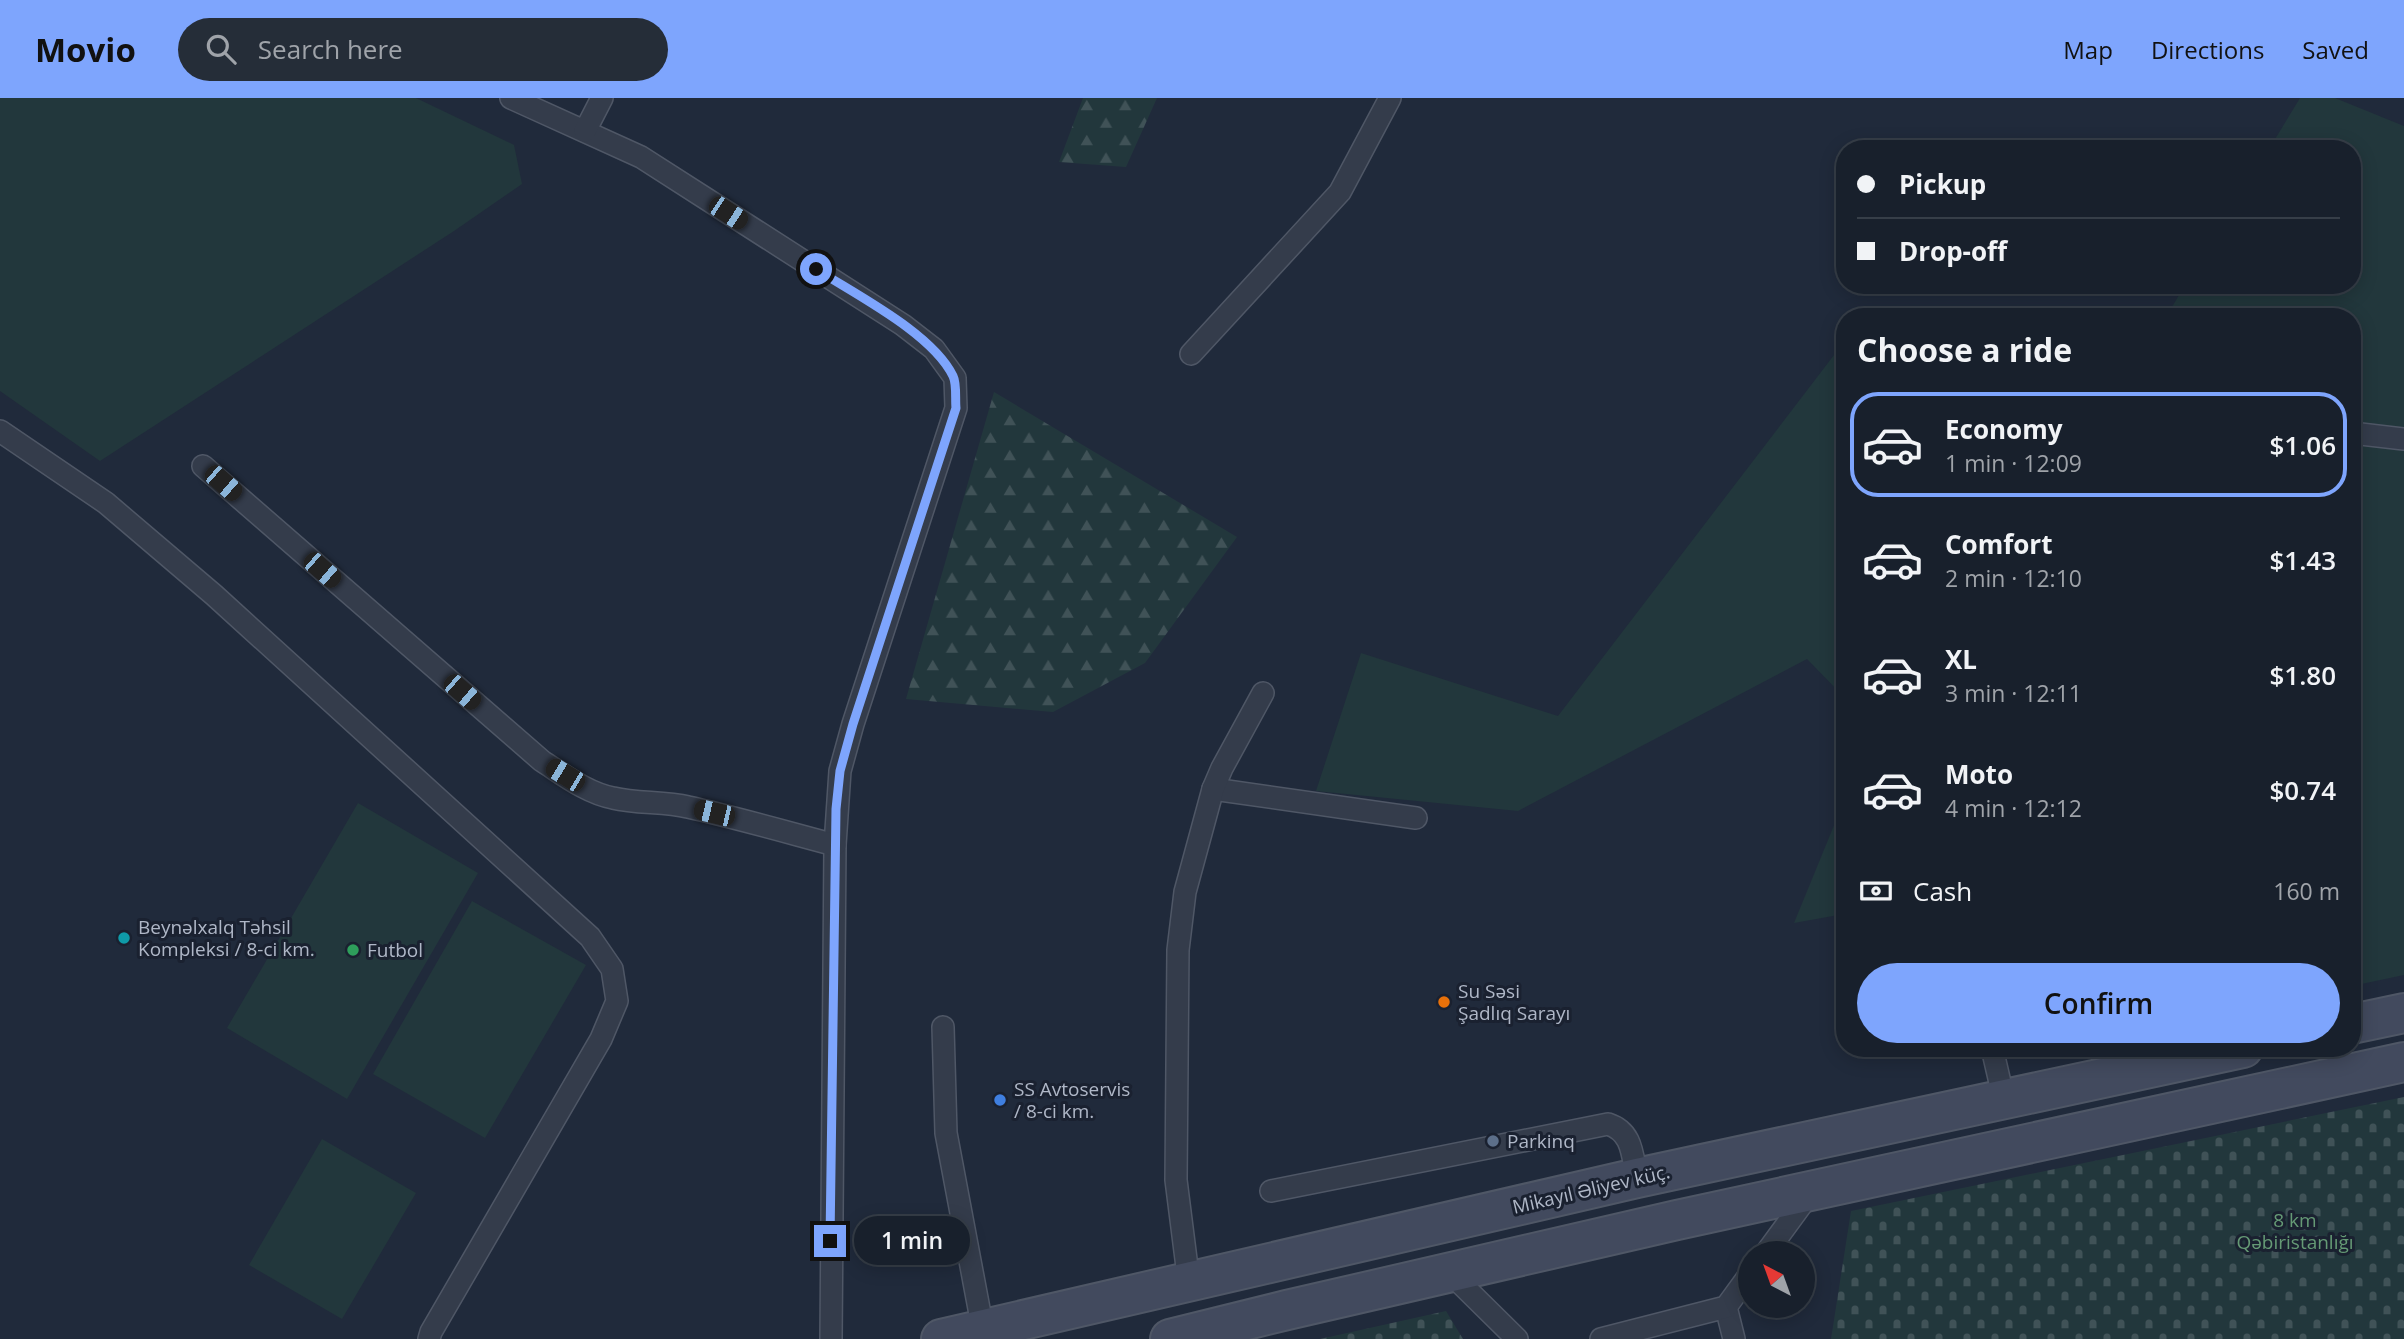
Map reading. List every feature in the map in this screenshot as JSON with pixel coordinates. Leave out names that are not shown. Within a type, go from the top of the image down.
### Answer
[{"type":"main road","points":[[2361,1022],[2404,1013]]},
{"type":"main road","name":"Mikayıl Əliyev küç.","points":[[941,1339],[1637,1178],[2202,1057]]},
{"type":"main road","points":[[1170,1339],[1449,1272],[1812,1190],[2404,1062]]},
{"type":"lane","points":[[512,98],[641,157],[903,325],[934,349],[955,377],[956,408],[840,771],[835,845],[831,1339]]},
{"type":"lane","points":[[585,131],[602,98]]},
{"type":"lane","points":[[1191,354],[1340,192],[1390,98]]},
{"type":"lane","points":[[0,431],[106,503],[214,595],[590,937],[612,969],[617,1001],[601,1039],[429,1339]]},
{"type":"lane","points":[[2361,434],[2404,439]]},
{"type":"lane","points":[[203,466],[542,761],[588,789],[611,798],[683,805],[835,845]]},
{"type":"lane","points":[[1189,1283],[1176,1180],[1178,950],[1185,892],[1213,789],[1263,693]]},
{"type":"lane","points":[[1213,789],[1416,818]]},
{"type":"lane","points":[[943,1027],[946,1133],[983,1330]]},
{"type":"lane","points":[[1994,1057],[2004,1100]]},
{"type":"lane","points":[[1271,1191],[1608,1124],[1620,1127],[1627,1135],[1637,1178]]},
{"type":"lane","points":[[1775,1241],[1812,1190]]},
{"type":"lane","points":[[1449,1272],[1517,1339]]},
{"type":"lane","points":[[1601,1339],[1726,1307],[1738,1290]]},
{"type":"lane","points":[[1726,1307],[1734,1339]]},
{"type":"green space","points":[[0,98],[416,98],[514,145],[522,184],[100,461],[0,391]]},
{"type":"green space","points":[[1083,98],[1157,98],[1126,167],[1059,162]]},
{"type":"green space","points":[[2300,98],[2335,98],[2404,126],[2404,975],[2361,984],[2361,308],[2171,308],[2180,294],[2361,294],[2361,140],[2274,140]]},
{"type":"green space","points":[[1836,352],[1836,689],[1807,659],[1518,811],[1316,791],[1361,653],[1558,716]]},
{"type":"green space","points":[[994,392],[1237,537],[1145,663],[1053,712],[906,699]]},
{"type":"green space","name":"Futbol","points":[[358,803],[478,873],[347,1099],[227,1028]]},
{"type":"green space","points":[[1836,821],[1836,915],[1794,923]]},
{"type":"green space","points":[[472,901],[586,965],[485,1138],[373,1074]]},
{"type":"green space","name":"8 km Qəbiristanlığı","points":[[2404,1097],[2404,1339],[1831,1339],[1851,1211]]},
{"type":"green space","points":[[322,1139],[416,1193],[342,1319],[249,1265]]},
{"type":"green space","points":[[1446,1311],[1463,1339],[1320,1339]]},
{"type":"place","name":"Beynəlxalq Təhsil Kompleksi / 8-ci km.","points":[[124,938]]},
{"type":"place","name":"Futbol","points":[[353,950]]},
{"type":"place","name":"Su Səsi Şadlıq Sarayı","points":[[1444,1002]]},
{"type":"place","name":"SS Avtoservis / 8-ci km.","points":[[1000,1100]]},
{"type":"place","name":"Parkinq","points":[[1493,1141]]},
{"type":"route","points":[[816,269],[903,325],[934,349],[955,377],[956,408],[840,771],[835,845],[830,1241]]}]
